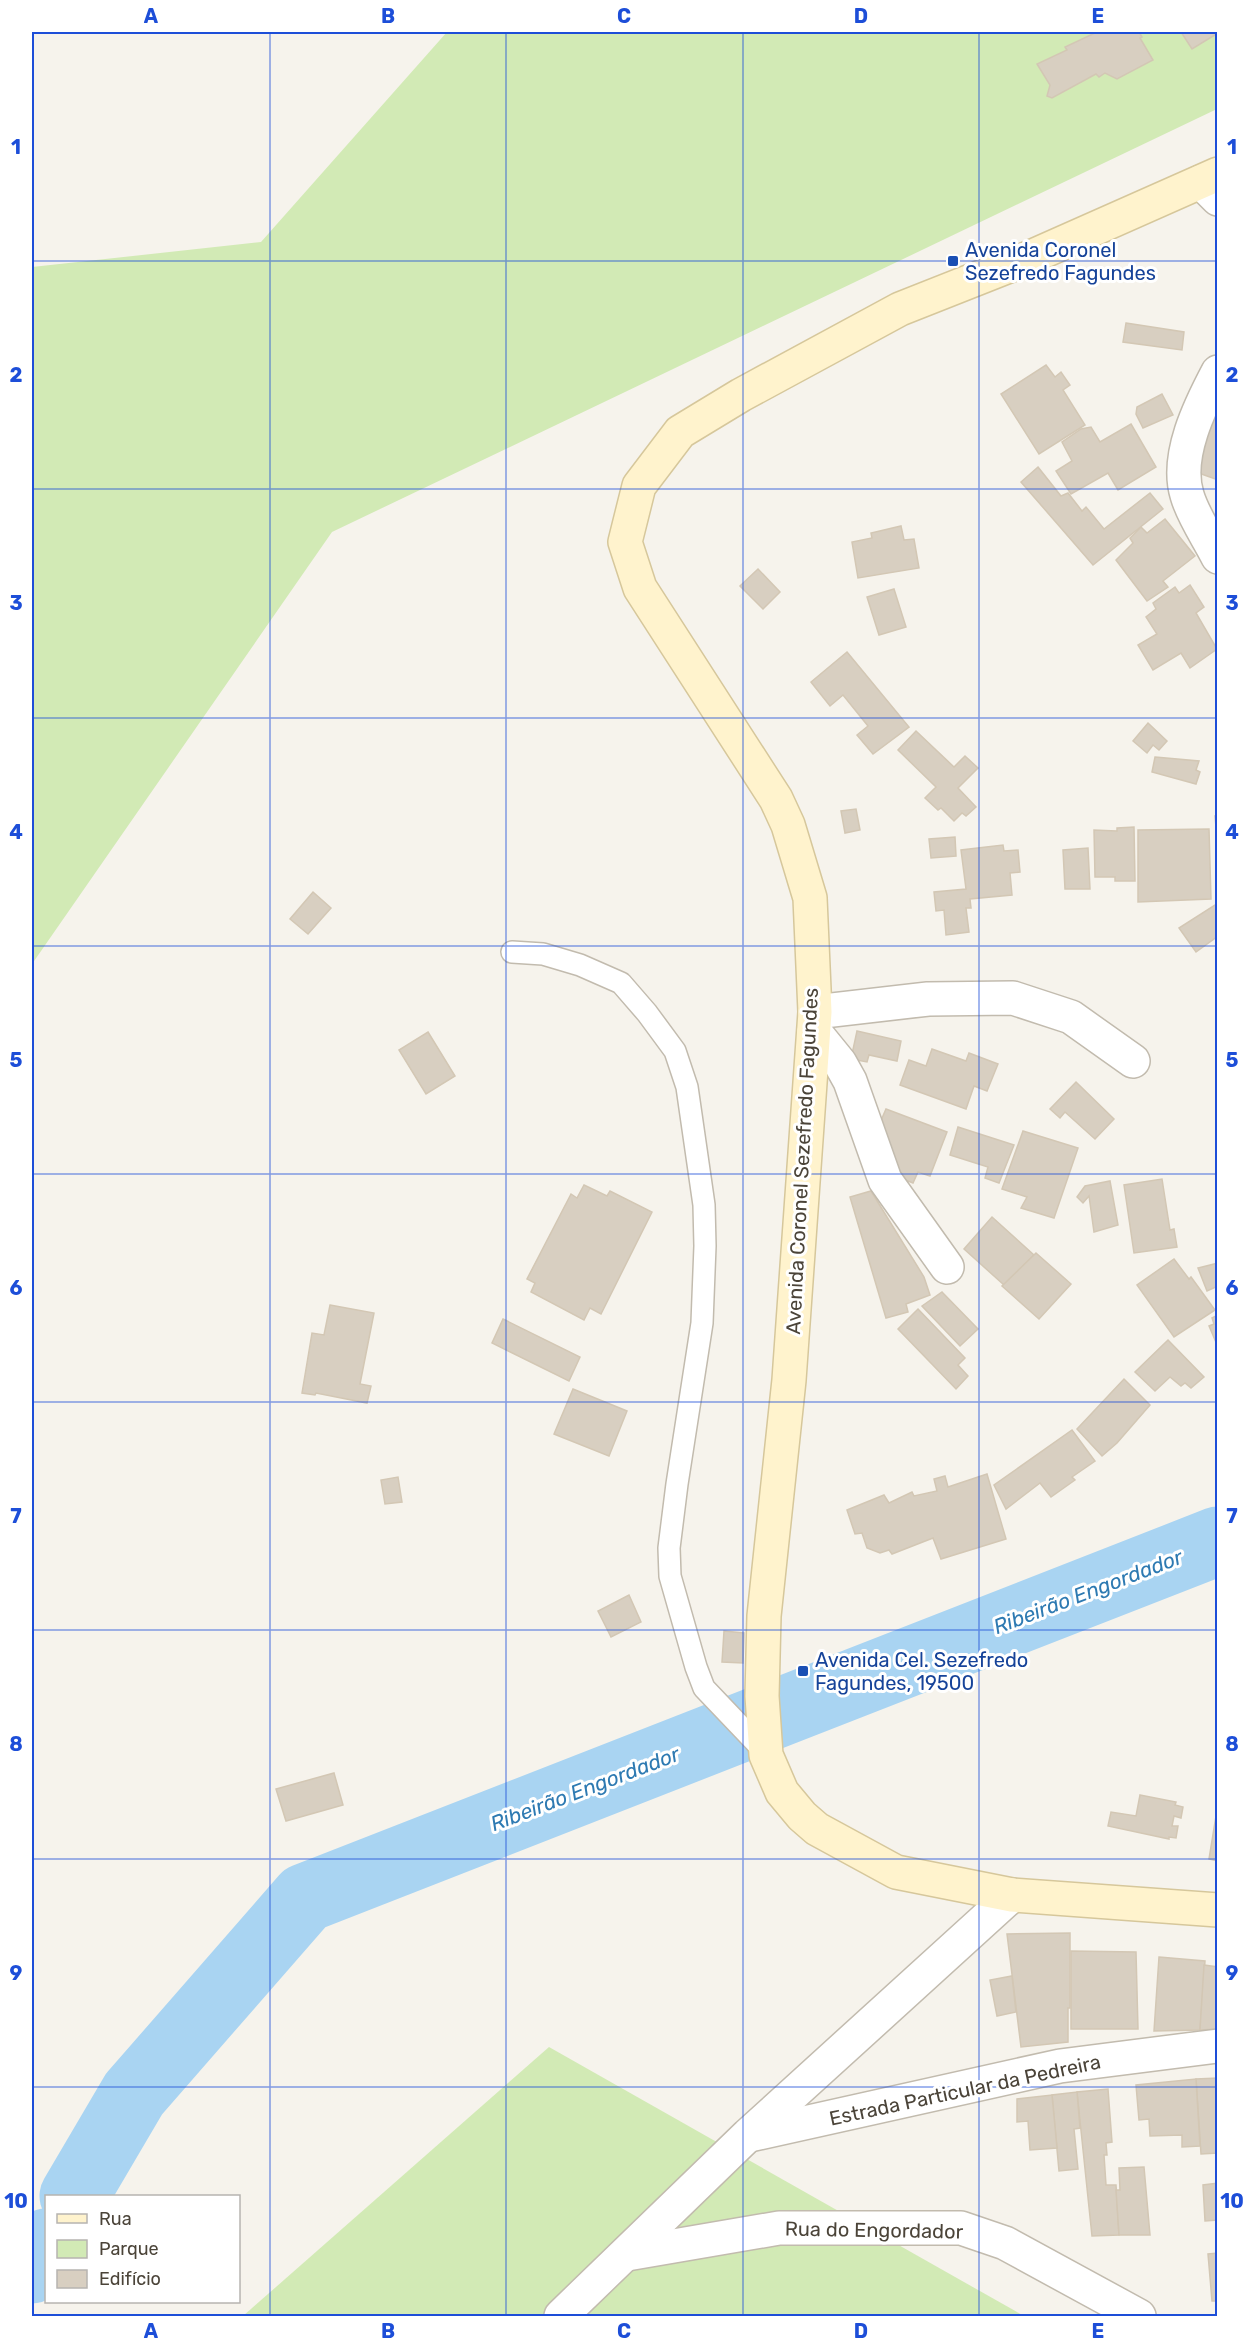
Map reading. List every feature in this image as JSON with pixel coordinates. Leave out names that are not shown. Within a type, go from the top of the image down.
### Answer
[{"type":"main road","name":"Avenida Coronel Sezefredo Fagundes","points":[[1212,185],[900,309],[741,395],[680,432],[639,486],[626,542],[640,588],[776,799],[788,825],[810,898],[814,1021],[789,1380],[764,1616],[762,1696],[765,1752],[782,1792],[802,1816],[818,1828],[896,1872],[1012,1895],[1218,1910]]},
{"type":"street","points":[[1218,372],[1195,415],[1183,474],[1187,496],[1218,557]]},
{"type":"street","points":[[947,1268],[885,1180],[850,1081],[814,1021],[928,999],[1012,998],[1071,1017],[1133,1061]]},
{"type":"street","points":[[561,2316],[748,2135],[1012,1895]]},
{"type":"street","name":"Estrada Particular da Pedreira","points":[[748,2135],[1060,2066],[1218,2046]]},
{"type":"street","name":"Rua do Engordador","points":[[627,2254],[779,2228],[961,2228],[1005,2243],[1139,2316]]},
{"type":"lane","points":[[512,952],[543,954],[580,965],[621,983],[647,1012],[675,1051],[687,1087],[704,1205],[705,1246],[702,1323],[677,1484],[669,1548],[670,1576],[704,1688],[765,1752]]},
{"type":"green space","points":[[447,32],[1217,32],[1217,109],[332,532],[32,964],[32,267],[261,242]]},
{"type":"green space","points":[[549,2047],[1024,2316],[243,2316]]},
{"type":"building","points":[[1097,32],[1139,32],[1153,60],[1117,79],[1105,73],[1099,77],[1096,74],[1052,98],[1047,96],[1050,85],[1037,64],[1067,50],[1065,47]]},
{"type":"building","points":[[1181,32],[1218,32],[1218,33],[1192,49]]},
{"type":"building","points":[[1126,323],[1184,332],[1182,350],[1123,342]]},
{"type":"building","points":[[1046,365],[1055,377],[1061,372],[1070,385],[1063,390],[1085,425],[1039,454],[1001,394]]},
{"type":"building","points":[[1218,386],[1218,480],[1193,471]]},
{"type":"building","points":[[1162,394],[1173,415],[1143,428],[1136,414],[1137,407]]},
{"type":"building","points":[[1131,424],[1156,467],[1118,490],[1108,473],[1071,494],[1056,471],[1072,461],[1062,442],[1081,429],[1091,427],[1100,442]]},
{"type":"building","points":[[1038,467],[1061,496],[1068,493],[1082,511],[1086,507],[1104,529],[1150,493],[1163,509],[1093,565],[1021,482]]},
{"type":"building","points":[[1165,519],[1195,556],[1163,581],[1168,587],[1147,601],[1116,560],[1133,543],[1130,538],[1141,527],[1147,533]]},
{"type":"building","points":[[901,526],[904,540],[914,539],[919,568],[858,578],[852,542],[872,538],[871,533]]},
{"type":"building","points":[[758,569],[780,592],[763,609],[740,586]]},
{"type":"building","points":[[1190,585],[1204,607],[1196,613],[1217,649],[1190,668],[1181,653],[1153,670],[1138,645],[1157,634],[1146,617],[1156,609],[1153,603],[1175,587],[1179,593]]},
{"type":"building","points":[[894,589],[906,627],[879,635],[867,597]]},
{"type":"building","points":[[847,652],[909,727],[873,754],[857,735],[868,726],[843,695],[830,706],[811,682]]},
{"type":"building","points":[[1148,723],[1167,741],[1159,750],[1153,745],[1147,753],[1133,741]]},
{"type":"building","points":[[916,731],[954,767],[965,756],[978,768],[958,788],[976,807],[966,816],[962,813],[954,821],[941,808],[938,810],[925,798],[936,787],[898,750]]},
{"type":"building","points":[[1155,757],[1199,761],[1196,770],[1200,772],[1196,784],[1152,772]]},
{"type":"building","points":[[856,809],[860,830],[845,833],[841,811]]},
{"type":"building","points":[[1215,816],[1218,816],[1218,849]]},
{"type":"building","points":[[1134,827],[1135,881],[1115,881],[1115,877],[1095,877],[1094,830],[1117,831],[1117,828]]},
{"type":"building","points":[[1209,829],[1211,899],[1138,902],[1138,830]]},
{"type":"building","points":[[955,837],[956,856],[931,858],[929,839]]},
{"type":"building","points":[[1003,845],[1004,851],[1018,850],[1020,872],[1010,873],[1012,895],[970,899],[971,908],[966,908],[969,932],[946,935],[944,910],[936,911],[934,892],[966,889],[961,850]]},
{"type":"building","points":[[1088,848],[1090,889],[1065,889],[1063,850]]},
{"type":"building","points":[[313,892],[331,908],[308,934],[290,919]]},
{"type":"building","points":[[1218,903],[1218,936],[1196,952],[1179,928]]},
{"type":"building","points":[[857,1031],[901,1041],[897,1061],[869,1055],[867,1062],[851,1059]]},
{"type":"building","points":[[428,1032],[455,1076],[426,1094],[399,1050]]},
{"type":"building","points":[[932,1049],[966,1061],[969,1053],[998,1064],[987,1091],[974,1086],[966,1109],[900,1085],[909,1060],[926,1066]]},
{"type":"building","points":[[1076,1082],[1114,1119],[1095,1139],[1065,1112],[1060,1118],[1050,1109]]},
{"type":"building","points":[[886,1109],[947,1132],[930,1176],[918,1172],[913,1183],[890,1174],[876,1132]]},
{"type":"building","points":[[958,1127],[1014,1145],[999,1183],[985,1178],[988,1167],[950,1155]]},
{"type":"building","points":[[1023,1131],[1078,1148],[1054,1218],[1021,1208],[1027,1197],[1002,1189]]},
{"type":"building","points":[[1162,1179],[1170,1230],[1174,1229],[1177,1247],[1134,1253],[1124,1185]]},
{"type":"building","points":[[1110,1181],[1118,1225],[1094,1232],[1089,1196],[1083,1203],[1077,1197],[1085,1186]]},
{"type":"building","points":[[584,1185],[607,1196],[610,1191],[652,1212],[601,1314],[590,1308],[584,1320],[531,1292],[535,1283],[527,1279],[571,1194],[577,1198]]},
{"type":"building","points":[[871,1191],[924,1277],[930,1295],[906,1304],[908,1312],[886,1318],[850,1197]]},
{"type":"building","points":[[992,1217],[1034,1255],[1004,1285],[964,1249]]},
{"type":"building","points":[[1036,1253],[1071,1284],[1039,1319],[1002,1286]]},
{"type":"building","points":[[1174,1259],[1189,1279],[1191,1277],[1215,1310],[1174,1337],[1137,1285]]},
{"type":"building","points":[[1218,1263],[1218,1286],[1207,1291],[1198,1268]]},
{"type":"building","points":[[942,1292],[978,1329],[960,1346],[922,1306]]},
{"type":"building","points":[[330,1305],[374,1313],[360,1384],[371,1386],[367,1403],[316,1393],[315,1395],[302,1393],[312,1333],[324,1335]]},
{"type":"building","points":[[918,1309],[965,1358],[958,1365],[968,1376],[956,1389],[898,1329]]},
{"type":"building","points":[[1218,1315],[1218,1347],[1209,1326],[1214,1324],[1212,1318]]},
{"type":"building","points":[[503,1319],[580,1357],[569,1381],[492,1343]]},
{"type":"building","points":[[1168,1340],[1204,1377],[1191,1388],[1185,1383],[1181,1386],[1170,1377],[1155,1391],[1135,1372]]},
{"type":"building","points":[[1124,1379],[1150,1405],[1117,1443],[1102,1456],[1077,1429]]},
{"type":"building","points":[[573,1389],[627,1411],[609,1456],[554,1434]]},
{"type":"building","points":[[1072,1430],[1095,1461],[1072,1477],[1075,1480],[1051,1497],[1040,1483],[1006,1509],[994,1485]]},
{"type":"building","points":[[987,1474],[1006,1539],[941,1559],[933,1538],[892,1554],[889,1550],[880,1553],[867,1548],[862,1533],[855,1534],[847,1510],[884,1495],[889,1503],[912,1492],[914,1496],[937,1491],[934,1479],[945,1476],[948,1487]]},
{"type":"building","points":[[398,1477],[402,1502],[385,1504],[381,1480]]},
{"type":"building","points":[[629,1595],[641,1622],[611,1637],[598,1611]]},
{"type":"building","points":[[724,1631],[744,1633],[743,1663],[722,1662]]},
{"type":"building","points":[[334,1773],[343,1805],[286,1821],[276,1789]]},
{"type":"building","points":[[1140,1795],[1176,1802],[1175,1805],[1183,1807],[1181,1818],[1174,1816],[1172,1826],[1178,1826],[1176,1838],[1169,1837],[1169,1839],[1108,1826],[1111,1812],[1136,1816]]},
{"type":"building","points":[[1216,1816],[1218,1816],[1218,1861],[1209,1859]]},
{"type":"building","points":[[1070,1933],[1068,2042],[1021,2047],[1007,1934]]},
{"type":"building","points":[[1071,1951],[1136,1952],[1138,2029],[1071,2029]]},
{"type":"building","points":[[1159,1957],[1205,1961],[1200,2030],[1154,2031]]},
{"type":"building","points":[[1204,1965],[1218,1967],[1218,2029],[1200,2030]]},
{"type":"building","points":[[1012,1976],[1016,2012],[997,2016],[990,1980]]},
{"type":"building","points":[[1218,2078],[1218,2153],[1201,2154],[1196,2079]]},
{"type":"building","points":[[1196,2079],[1200,2146],[1182,2147],[1182,2135],[1150,2136],[1149,2119],[1139,2120],[1136,2085]]},
{"type":"building","points":[[1108,2089],[1112,2142],[1106,2143],[1107,2155],[1104,2155],[1106,2185],[1116,2185],[1119,2235],[1092,2236],[1077,2092]]},
{"type":"building","points":[[1077,2092],[1080,2128],[1074,2129],[1078,2169],[1059,2171],[1052,2095]]},
{"type":"building","points":[[1052,2095],[1057,2148],[1030,2150],[1028,2121],[1017,2122],[1017,2099]]},
{"type":"building","points":[[1144,2167],[1150,2235],[1119,2235],[1116,2190],[1120,2190],[1119,2168]]},
{"type":"building","points":[[1218,2183],[1218,2220],[1205,2221],[1203,2185]]},
{"type":"building","points":[[1218,2253],[1218,2301],[1212,2301],[1208,2254]]},
{"type":"waterway","name":"Ribeirão Engordador","points":[[75,2195],[134,2094],[305,1898],[1218,1541]]},
{"type":"waterway","name":"Ribeirão Engordador","points":[[32,2269],[45,2245]]},
{"type":"place","name":"Avenida Coronel Sezefredo Fagundes","points":[[953,261]]},
{"type":"place","name":"Avenida Cel. Sezefredo Fagundes, 19500","points":[[803,1671]]}]
